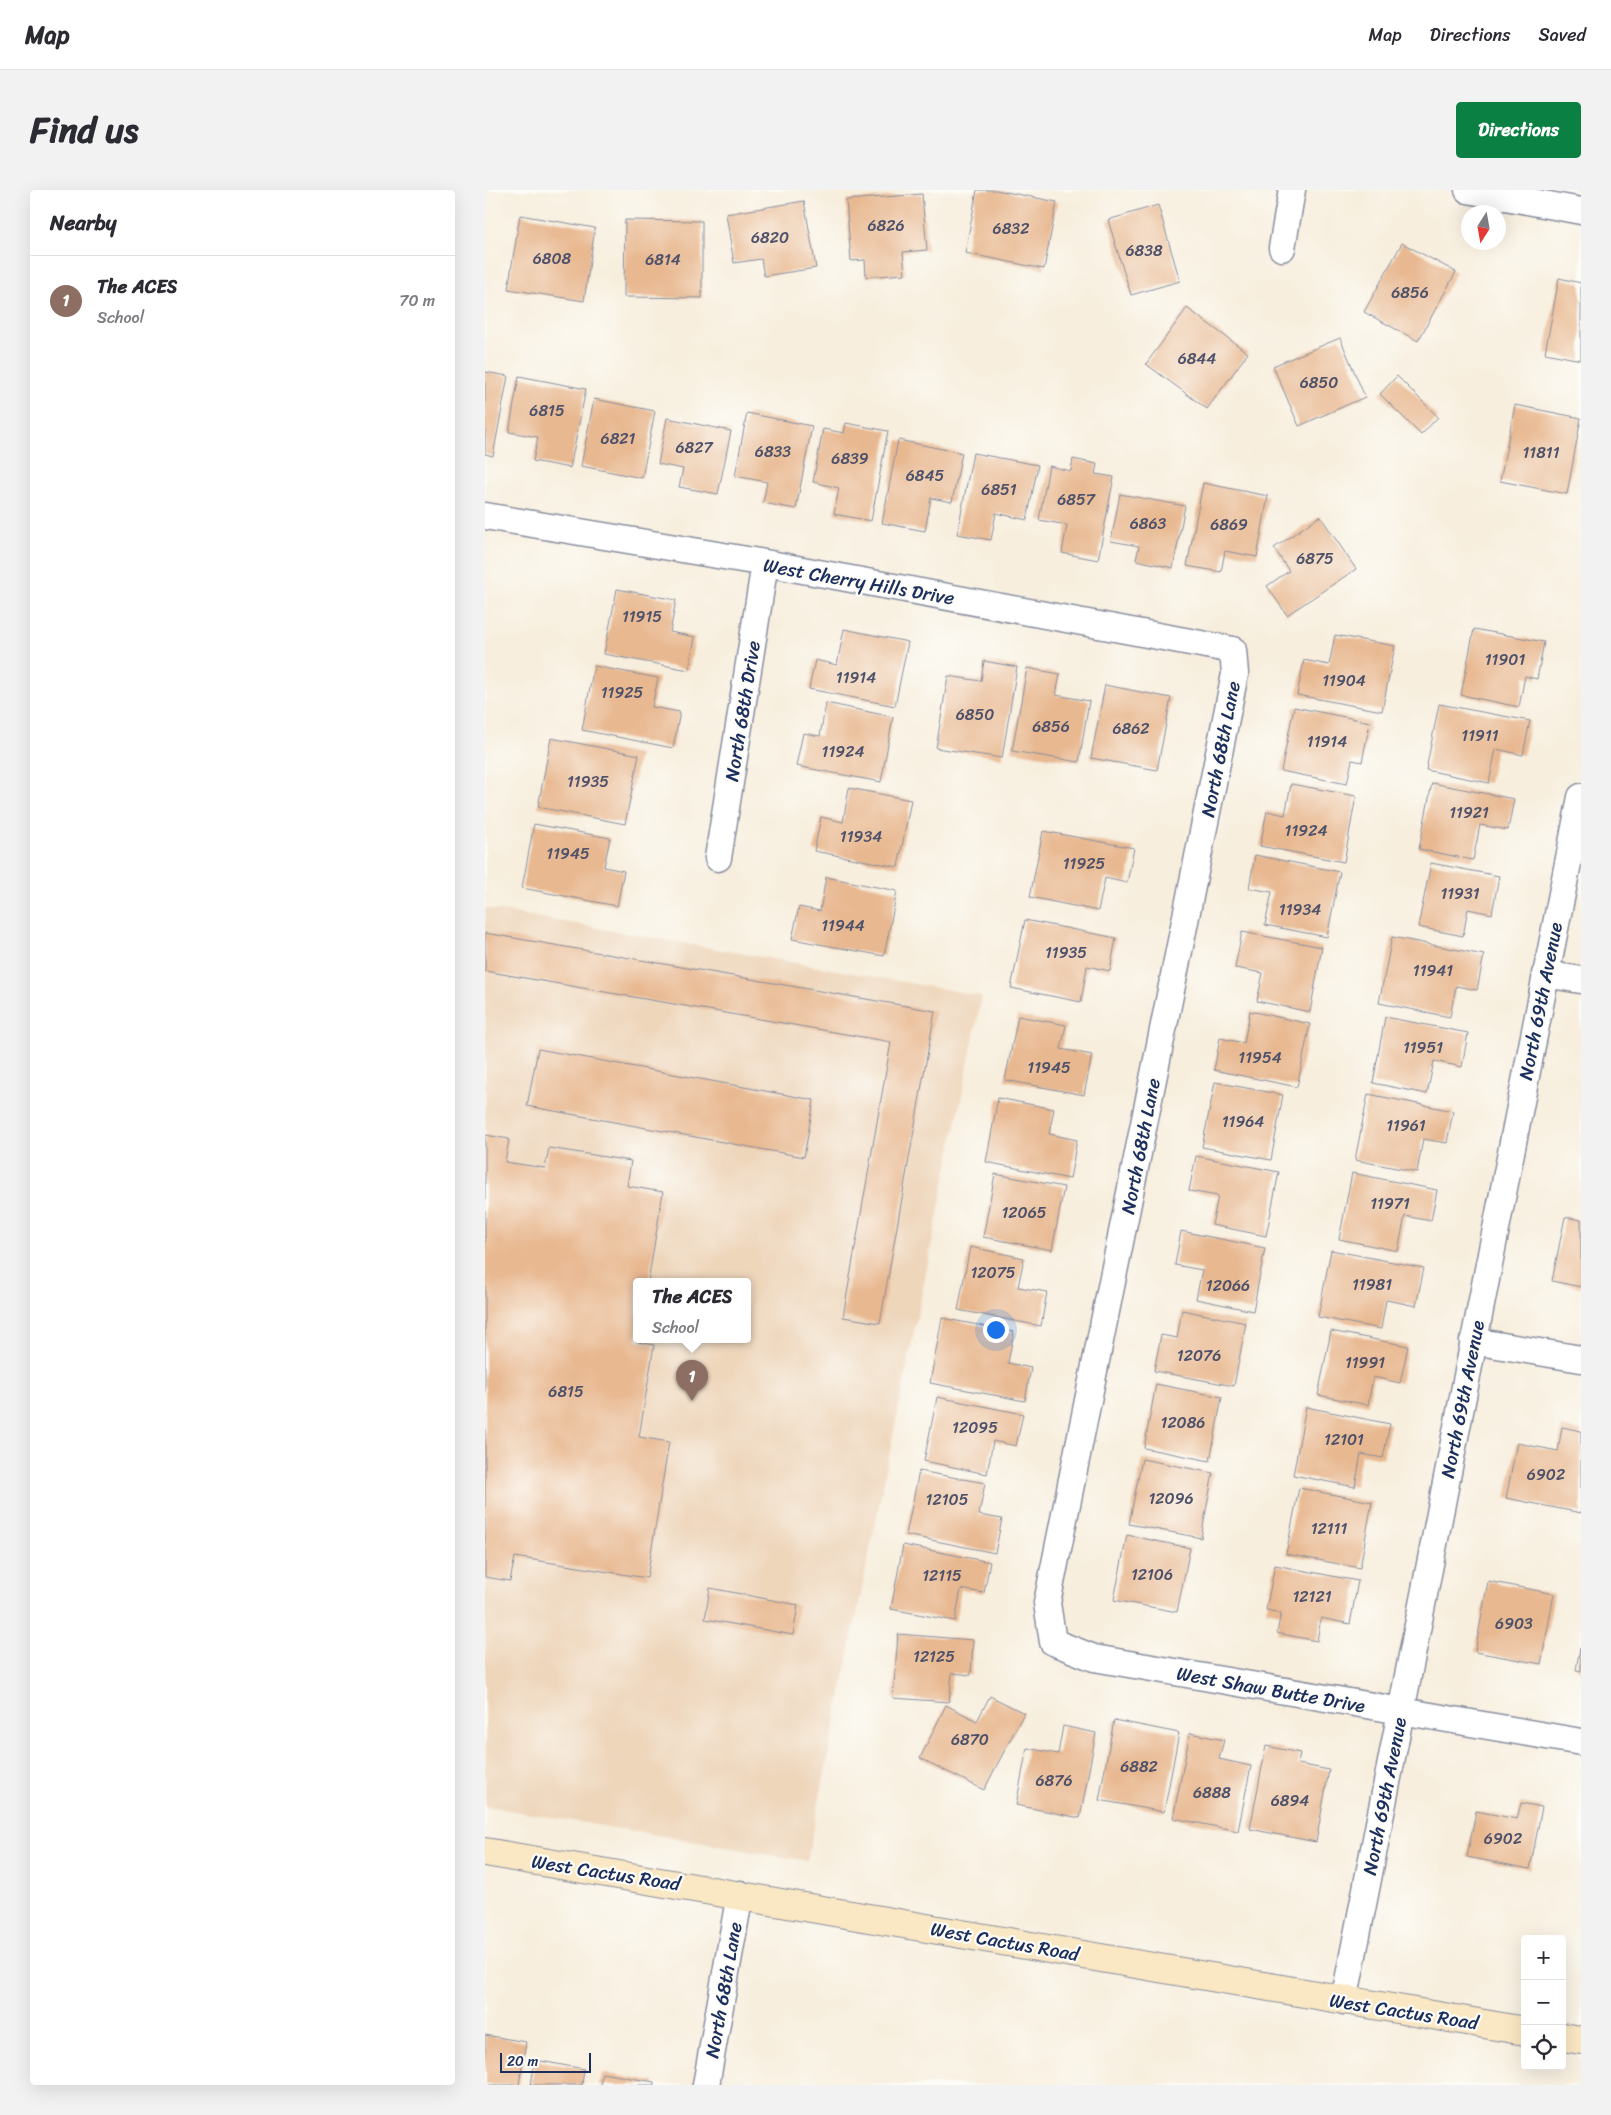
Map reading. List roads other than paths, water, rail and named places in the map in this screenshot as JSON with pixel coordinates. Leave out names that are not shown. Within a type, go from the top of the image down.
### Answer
[{"type":"main road","name":"West Cactus Road","points":[[485,1852],[740,1894],[1344,2001],[1521,2030]]},
{"type":"main road","points":[[1566,2038],[1581,2040]]},
{"type":"street","points":[[1282,248],[1292,190]]},
{"type":"street","points":[[1467,190],[1581,211]]},
{"type":"street","name":"West Cherry Hills Drive","points":[[485,516],[765,563],[1233,650]]},
{"type":"street","name":"North 68th Drive","points":[[718,858],[765,563]]},
{"type":"street","name":"North 68th Lane","points":[[1053,1642],[1047,1603],[1235,674],[1233,650]]},
{"type":"street","name":"North 69th Avenue","points":[[1344,2001],[1581,797]]},
{"type":"street","points":[[1545,974],[1581,980]]},
{"type":"street","points":[[1473,1341],[1581,1359]]},
{"type":"street","name":"West Shaw Butte Drive","points":[[1053,1642],[1094,1658],[1581,1742]]},
{"type":"street","name":"North 68th Lane","points":[[706,2085],[740,1894]]},
{"type":"place","name":"The ACES","points":[[692,1401]]}]
